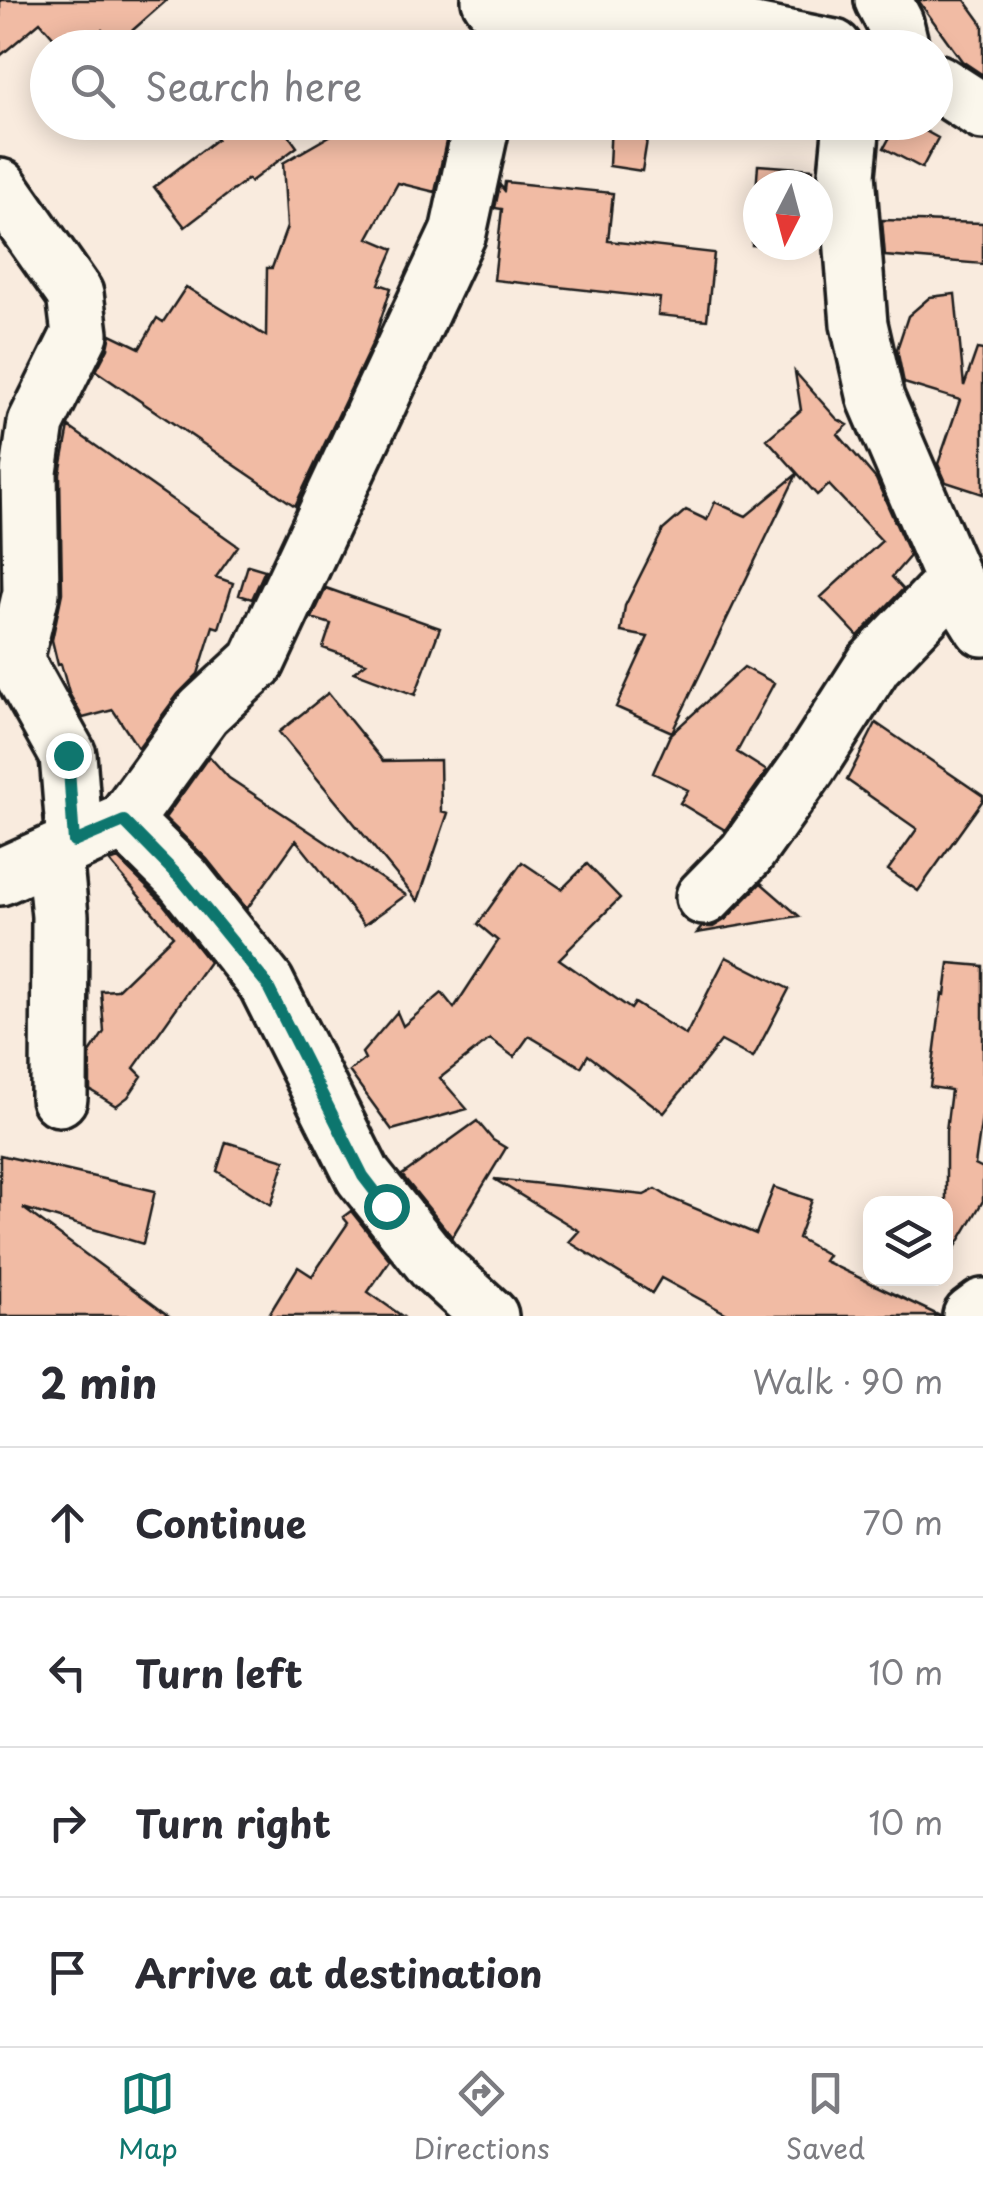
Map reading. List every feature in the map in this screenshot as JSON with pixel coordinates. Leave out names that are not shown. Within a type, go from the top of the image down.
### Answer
[{"type":"street","points":[[883,0],[897,30]]},
{"type":"street","points":[[501,25],[559,19],[745,30]]},
{"type":"street","points":[[953,93],[983,112]]},
{"type":"street","points":[[0,877],[124,821],[203,712],[258,662],[458,233],[478,140]]},
{"type":"street","points":[[850,140],[847,174],[858,324],[876,399],[954,580],[983,628]]},
{"type":"street","points":[[0,187],[75,294],[80,334],[36,423],[29,472],[31,593],[8,658],[68,755],[60,916],[59,1098]]},
{"type":"street","points":[[704,897],[746,854],[874,664],[954,580]]},
{"type":"street","points":[[124,821],[182,880],[266,983],[363,1176],[434,1265],[490,1316]]},
{"type":"street","points":[[971,1316],[983,1307]]},
{"type":"building","points":[[0,0],[167,0],[133,30],[47,30],[40,22],[0,56]]},
{"type":"building","points":[[918,0],[965,0],[983,25],[983,75],[962,61],[953,49],[953,30],[940,30]]},
{"type":"building","points":[[216,140],[292,140],[297,147],[185,227],[154,187]]},
{"type":"building","points":[[323,140],[446,140],[435,192],[398,183],[368,238],[394,249],[379,284],[391,288],[374,340],[295,506],[96,371],[111,334],[140,348],[157,318],[163,322],[186,287],[266,336],[267,268],[272,268],[287,227],[283,163]]},
{"type":"building","points":[[610,140],[647,140],[642,171],[609,166]]},
{"type":"building","points":[[888,140],[937,140],[922,168],[884,148]]},
{"type":"building","points":[[758,165],[813,169],[813,170],[758,170]]},
{"type":"building","points":[[505,182],[613,193],[608,241],[714,253],[707,320],[658,315],[660,298],[494,280],[502,209],[495,208],[500,185],[504,190]]},
{"type":"building","points":[[882,220],[983,223],[983,264],[885,256]]},
{"type":"building","points":[[955,294],[964,386],[977,349],[983,350],[983,494],[946,482],[938,464],[960,400],[904,383],[897,349],[908,316],[930,297]]},
{"type":"building","points":[[795,372],[837,419],[848,425],[838,434],[876,479],[910,556],[892,577],[903,589],[858,636],[821,597],[882,541],[829,485],[817,495],[767,439],[801,410]]},
{"type":"building","points":[[69,427],[238,546],[216,577],[233,583],[219,628],[213,626],[198,674],[138,748],[113,710],[83,718],[69,693],[52,640],[62,593],[60,474]]},
{"type":"building","points":[[797,474],[672,732],[616,707],[648,637],[621,632],[625,606],[663,530],[686,510],[707,520],[715,502],[746,516]]},
{"type":"building","points":[[248,565],[265,570],[252,599],[239,595]]},
{"type":"building","points":[[326,588],[440,628],[415,695],[354,672],[366,663],[323,648],[331,624],[312,618]]},
{"type":"building","points":[[744,667],[774,683],[737,752],[767,771],[725,830],[680,803],[688,790],[653,773],[670,735]]},
{"type":"building","points":[[328,693],[383,761],[440,760],[441,811],[448,813],[418,901],[279,732]]},
{"type":"building","points":[[876,723],[983,796],[918,891],[888,870],[917,829],[847,780]]},
{"type":"building","points":[[209,756],[229,778],[406,895],[364,925],[296,840],[247,909],[207,859],[165,818]]},
{"type":"building","points":[[118,859],[160,900],[209,962],[134,1068],[142,1076],[128,1097],[116,1106],[90,1090],[90,1053],[104,1032],[101,991],[117,990],[173,936],[110,862]]},
{"type":"building","points":[[522,862],[562,889],[587,864],[620,898],[559,959],[631,1009],[635,1003],[686,1035],[726,957],[789,989],[753,1058],[721,1041],[664,1113],[588,1055],[581,1067],[529,1036],[514,1057],[490,1039],[440,1078],[467,1109],[392,1130],[349,1071],[365,1059],[362,1053],[397,1012],[403,1026],[442,993],[454,1008],[498,941],[478,924]]},
{"type":"building","points":[[761,883],[799,916],[697,933],[702,927],[713,927],[726,919]]},
{"type":"building","points":[[949,963],[983,966],[983,1110],[975,1165],[983,1169],[983,1201],[953,1251],[953,1196],[946,1196],[946,1131],[951,1090],[930,1087],[942,994],[945,995]]},
{"type":"building","points":[[477,1121],[493,1140],[506,1148],[452,1237],[402,1175]]},
{"type":"building","points":[[226,1142],[285,1160],[271,1205],[217,1171]]},
{"type":"building","points":[[0,1155],[155,1191],[143,1244],[23,1208],[169,1316],[0,1316]]},
{"type":"building","points":[[494,1179],[644,1195],[656,1189],[756,1234],[774,1187],[812,1200],[798,1238],[828,1255],[824,1261],[863,1279],[863,1286],[877,1286],[940,1316],[731,1316],[661,1278],[652,1293],[569,1242],[579,1231]]},
{"type":"building","points":[[351,1211],[390,1260],[368,1292],[402,1316],[268,1316],[298,1267],[312,1276],[348,1223],[343,1217]]},
{"type":"route","points":[[68,755],[74,842],[124,821],[182,880],[266,983],[363,1176],[386,1206]]}]
